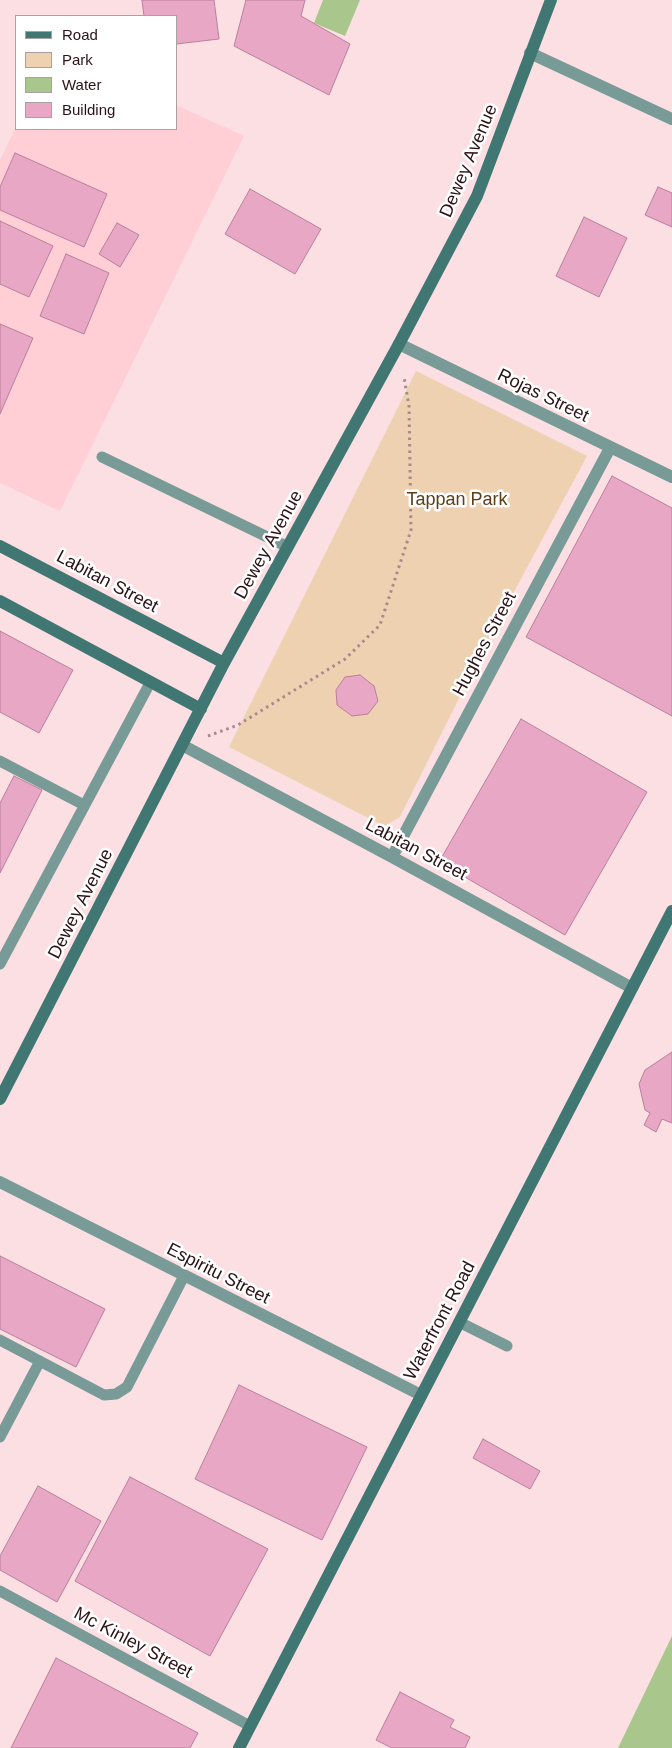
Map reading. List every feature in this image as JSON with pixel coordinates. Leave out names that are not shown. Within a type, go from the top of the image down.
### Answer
[{"type":"main road","name":"Dewey Avenue","points":[[0,1099],[224,663],[399,344],[477,196],[551,0]]},
{"type":"main road","name":"Labitan Street","points":[[0,546],[224,663]]},
{"type":"main road","points":[[0,601],[201,709]]},
{"type":"main road","name":"Waterfront Road","points":[[239,1748],[672,911]]},
{"type":"street","points":[[530,53],[672,119]]},
{"type":"street","name":"Rojas Street","points":[[399,344],[672,477]]},
{"type":"street","name":"Hughes Street","points":[[392,857],[610,448]]},
{"type":"street","name":"Labitan Street","points":[[182,745],[632,988]]},
{"type":"street","name":"Espiritu Street","points":[[0,1182],[421,1395]]},
{"type":"lane","points":[[102,458],[288,547]]},
{"type":"lane","points":[[0,964],[150,682]]},
{"type":"lane","points":[[0,761],[84,805]]},
{"type":"lane","points":[[0,1340],[104,1395],[116,1394],[127,1387],[184,1276]]},
{"type":"lane","points":[[459,1322],[507,1346]]},
{"type":"lane","points":[[0,1438],[40,1361]]},
{"type":"lane","name":"Mc Kinley Street","points":[[0,1591],[250,1726]]},
{"type":"path","points":[[182,745],[238,725],[345,659],[380,625],[410,530],[409,406],[399,344]]},
{"type":"shaded area","points":[[178,106],[244,136],[60,511],[0,483],[0,160],[15,129],[178,130]]},
{"type":"green space","name":"Tappan Park","points":[[416,371],[587,456],[486,644],[400,817],[384,826],[229,747]]},
{"type":"water","points":[[323,0],[360,0],[345,36],[314,23]]},
{"type":"water","points":[[672,1636],[672,1748],[618,1748]]},
{"type":"building","points":[[142,0],[214,0],[219,39],[178,44],[178,15],[144,15]]},
{"type":"building","points":[[246,0],[305,0],[301,16],[350,44],[329,95],[234,46]]},
{"type":"building","points":[[15,153],[107,194],[84,247],[0,210],[0,187]]},
{"type":"building","points":[[658,187],[672,193],[672,227],[645,215]]},
{"type":"building","points":[[250,189],[321,229],[295,274],[225,234]]},
{"type":"building","points":[[584,217],[627,238],[599,297],[556,276]]},
{"type":"building","points":[[0,221],[53,246],[29,297],[0,284]]},
{"type":"building","points":[[117,223],[139,235],[120,267],[99,254]]},
{"type":"building","points":[[66,254],[109,273],[84,334],[40,316]]},
{"type":"building","points":[[0,324],[33,338],[0,414]]},
{"type":"building","points":[[612,476],[672,508],[672,716],[526,637]]},
{"type":"building","points":[[0,631],[73,670],[39,733],[0,712]]},
{"type":"building","points":[[360,675],[374,686],[378,701],[368,714],[352,716],[337,705],[336,690],[345,677]]},
{"type":"building","points":[[521,719],[647,792],[565,935],[439,862]]},
{"type":"building","points":[[14,776],[42,790],[0,873],[0,803]]},
{"type":"building","points":[[672,1052],[672,1123],[662,1119],[656,1132],[644,1125],[650,1113],[645,1110],[639,1084],[645,1070]]},
{"type":"building","points":[[0,1256],[105,1309],[76,1367],[0,1329]]},
{"type":"building","points":[[239,1385],[367,1447],[322,1540],[195,1479]]},
{"type":"building","points":[[483,1439],[540,1471],[530,1489],[473,1458]]},
{"type":"building","points":[[130,1477],[268,1549],[210,1656],[75,1581]]},
{"type":"building","points":[[38,1486],[101,1521],[57,1602],[0,1570],[0,1556]]},
{"type":"building","points":[[56,1658],[198,1733],[190,1748],[11,1748]]},
{"type":"building","points":[[400,1692],[454,1720],[450,1727],[470,1737],[465,1748],[392,1748],[376,1740]]}]
